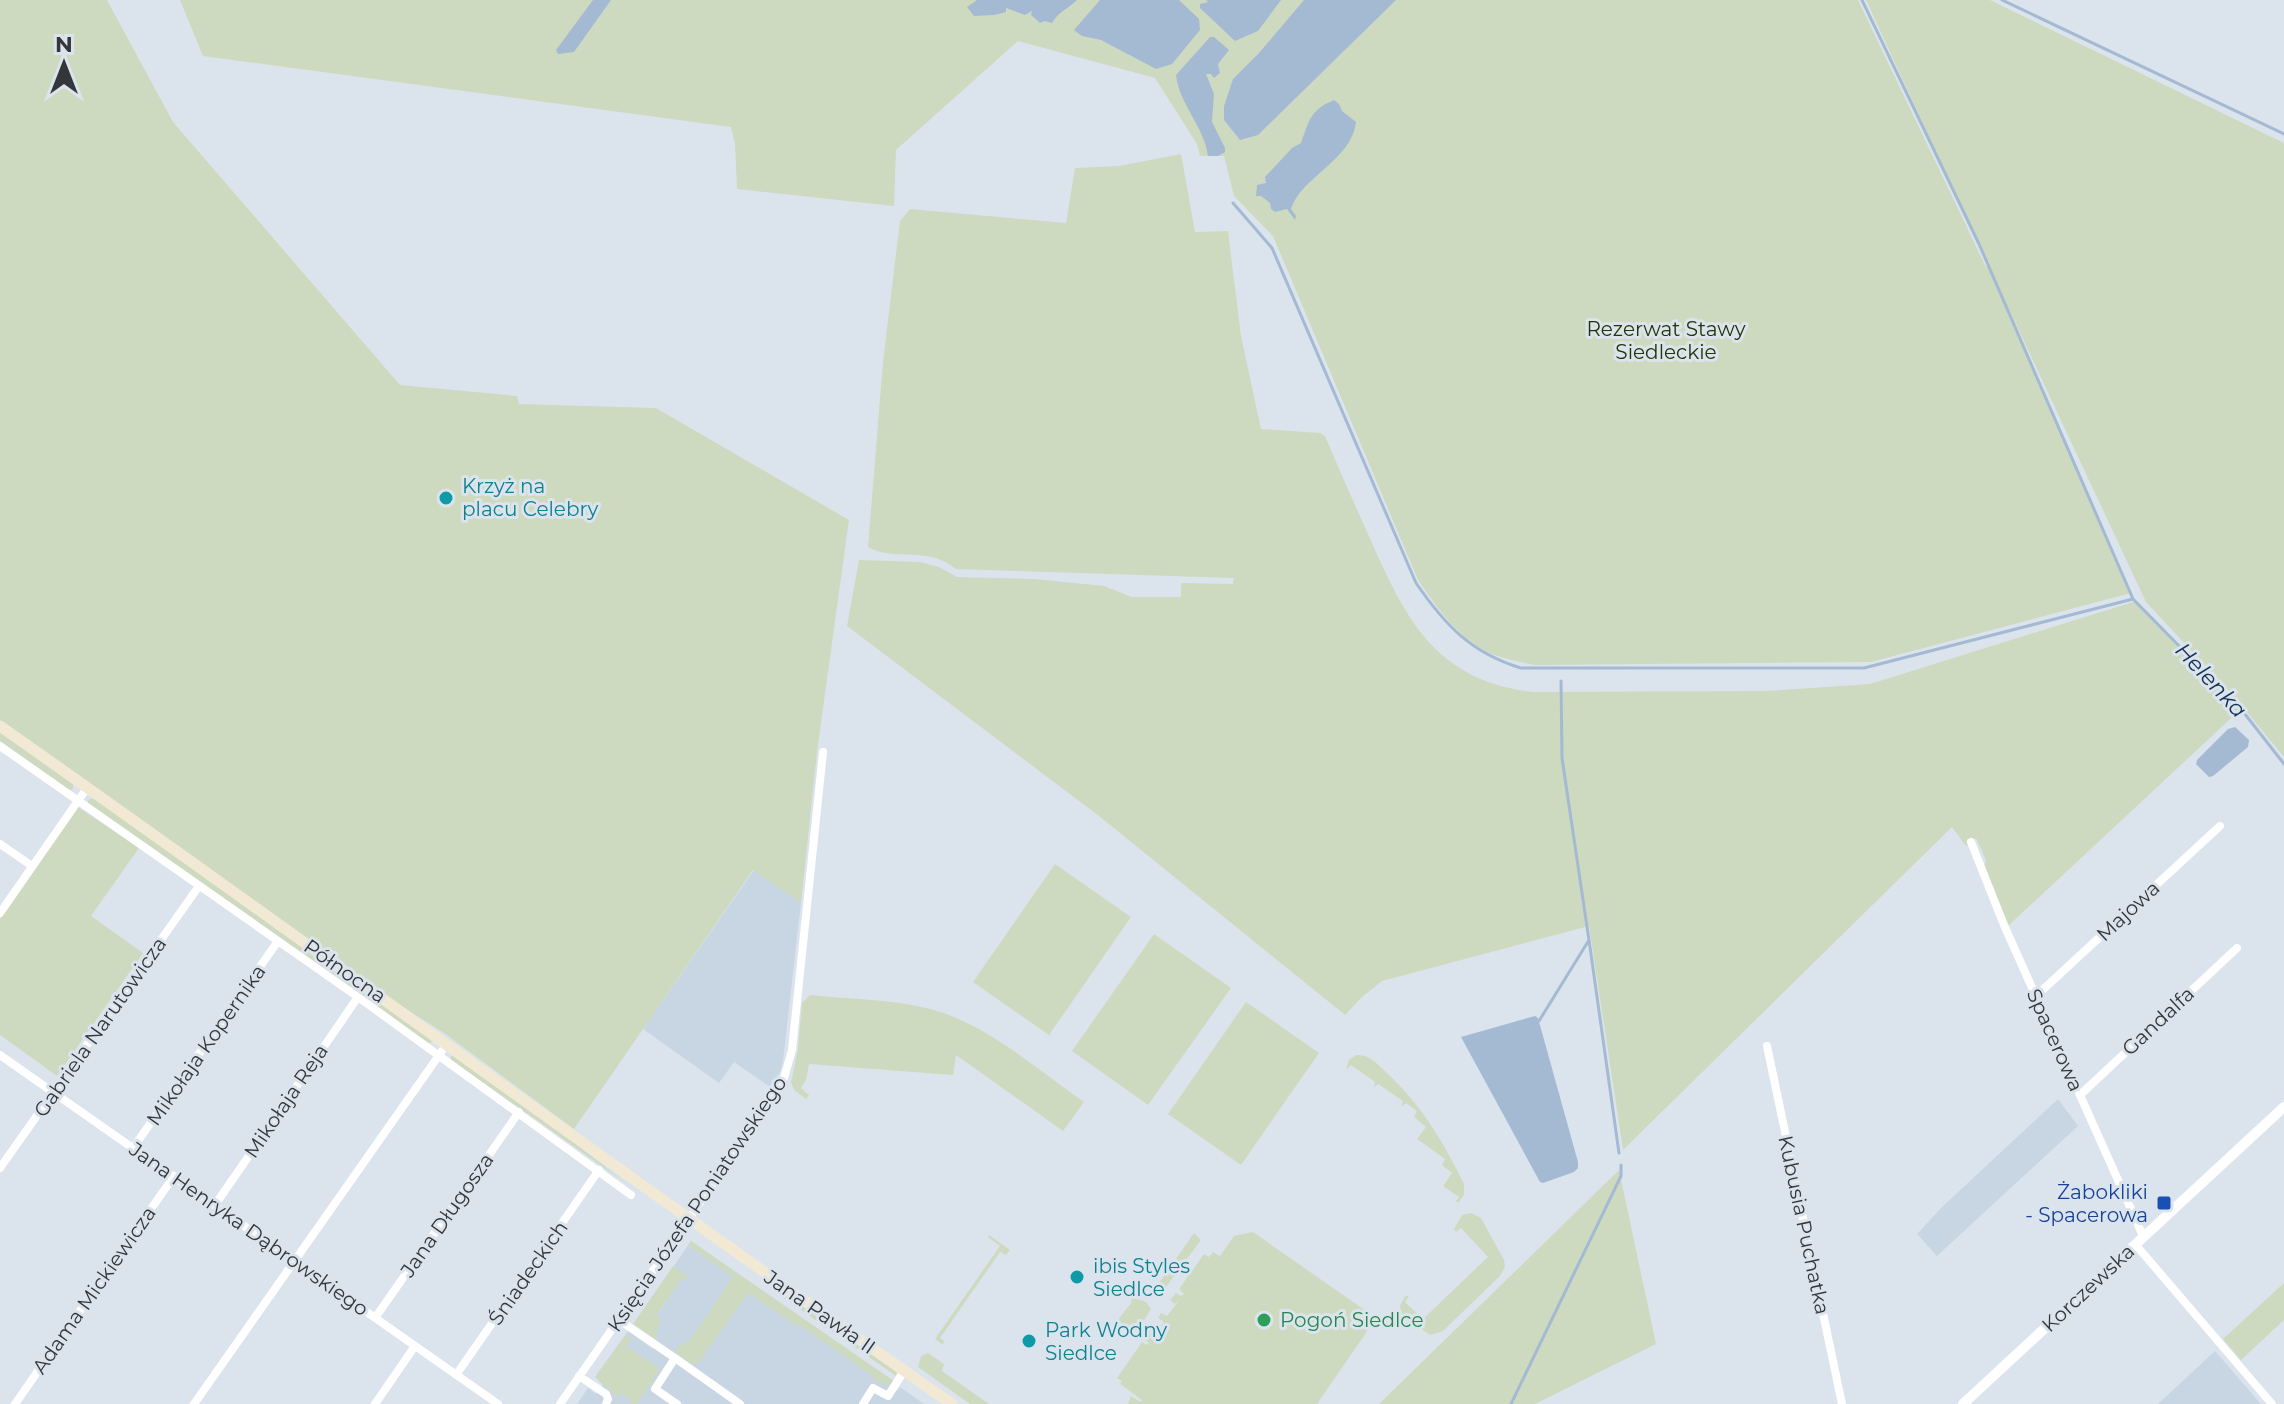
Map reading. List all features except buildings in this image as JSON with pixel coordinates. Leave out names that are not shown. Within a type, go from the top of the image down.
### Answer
[{"type":"main road","name":"Północna","points":[[0,726],[688,1219]]},
{"type":"main road","name":"Jana Pawła II","points":[[688,1219],[952,1404]]},
{"type":"street","name":"Północna","points":[[0,746],[358,997],[631,1195]]},
{"type":"street","name":"Księcia Józefa Poniatowskiego","points":[[560,1404],[782,1085],[789,1065],[823,752]]},
{"type":"street","points":[[0,913],[87,788]]},
{"type":"street","name":"Majowa","points":[[2036,996],[2220,826]]},
{"type":"street","name":"Spacerowa","points":[[1971,842],[2139,1240],[2272,1404]]},
{"type":"street","points":[[0,844],[32,866]]},
{"type":"street","name":"Gabriela Narutowicza","points":[[0,1168],[199,886]]},
{"type":"street","name":"Mikołaja Kopernika","points":[[133,1148],[278,941]]},
{"type":"street","name":"Gandalfa","points":[[2080,1095],[2237,948]]},
{"type":"street","name":"Mikołaja Reja","points":[[215,1205],[358,997]]},
{"type":"street","points":[[194,1404],[447,1044]]},
{"type":"street","name":"Kubusia Puchatka","points":[[1767,1046],[1842,1404]]},
{"type":"street","name":"Jana Henryka Dąbrowskiego","points":[[0,1055],[498,1404]]},
{"type":"street","name":"Korczewska","points":[[1963,1404],[2284,1107]]},
{"type":"street","name":"Jana Długosza","points":[[375,1318],[519,1112]]},
{"type":"street","name":"Śniadeckich","points":[[456,1375],[599,1170]]},
{"type":"street","name":"Adama Mickiewicza","points":[[15,1404],[174,1176]]},
{"type":"street","points":[[619,1320],[740,1404]]},
{"type":"street","points":[[375,1404],[415,1346]]},
{"type":"street","points":[[675,1358],[655,1389],[677,1404]]},
{"type":"street","points":[[863,1404],[873,1388],[888,1396],[904,1371]]},
{"type":"street","points":[[579,1376],[607,1395],[606,1404]]},
{"type":"shaded area","points":[[754,870],[801,903],[783,1061],[770,1087],[734,1062],[719,1083],[643,1029]]},
{"type":"shaded area","points":[[2058,1099],[2078,1126],[1937,1256],[1917,1234]]},
{"type":"shaded area","points":[[691,1241],[893,1382],[889,1385],[897,1391],[900,1387],[924,1404],[577,1404],[588,1388],[596,1394],[603,1385],[595,1377],[628,1331],[653,1349],[658,1342],[646,1332],[682,1278],[671,1270]]},
{"type":"shaded area","points":[[2215,1351],[2261,1404],[2158,1404],[2160,1402]]},
{"type":"green space","points":[[0,0],[107,0],[173,122],[400,385],[517,396],[519,404],[656,408],[849,520],[817,752],[801,903],[753,870],[574,1129],[444,1033],[0,721]]},
{"type":"green space","name":"Rezerwat Stawy Siedleckie","points":[[180,0],[1858,0],[1986,267],[1866,0],[1990,0],[2284,143],[2284,757],[2230,692],[2146,602],[2007,305],[2131,593],[1871,662],[1535,665],[1497,656],[1472,643],[1443,614],[1418,580],[1273,236],[1234,196],[1224,156],[1200,156],[1197,144],[1155,78],[1018,41],[896,150],[894,206],[737,189],[731,127],[203,56]]},
{"type":"green space","points":[[1181,154],[1195,232],[1228,231],[1241,336],[1261,429],[1320,433],[1325,436],[1398,598],[1430,643],[1472,675],[1532,692],[1768,691],[1870,684],[2136,601],[2241,709],[2008,926],[1976,838],[1966,846],[1952,827],[1623,1150],[1589,926],[1382,981],[1345,1015],[1099,816],[847,626],[859,560],[920,562],[939,567],[957,577],[1035,579],[1104,586],[1132,597],[1181,597],[1181,583],[1233,584],[1234,578],[956,569],[922,555],[888,553],[868,547],[883,362],[900,221],[910,209],[1066,223],[1075,168],[1119,166]]},
{"type":"green space","points":[[0,732],[73,784],[73,789],[69,790],[0,741]]},
{"type":"green space","points":[[94,798],[432,1042],[427,1044],[88,804],[88,800]]},
{"type":"green space","points":[[78,807],[139,848],[91,916],[143,953],[57,1076],[0,1035],[0,919]]},
{"type":"green space","points":[[1055,864],[1131,917],[1049,1035],[973,982]]},
{"type":"green space","points":[[1154,934],[1231,988],[1148,1105],[1072,1051]]},
{"type":"green space","points":[[810,995],[898,1003],[948,1015],[989,1035],[1084,1102],[1063,1131],[956,1055],[953,1075],[809,1064],[801,1088],[809,1095],[806,1099],[794,1090],[791,1082],[802,1003]]},
{"type":"green space","points":[[1246,1002],[1319,1053],[1241,1165],[1168,1114]]},
{"type":"green space","points":[[454,1055],[554,1127],[630,1186],[451,1060]]},
{"type":"green space","points":[[1356,1055],[1369,1058],[1380,1066],[1411,1098],[1431,1125],[1464,1184],[1464,1195],[1459,1202],[1455,1202],[1459,1197],[1443,1186],[1452,1173],[1442,1165],[1445,1159],[1417,1139],[1426,1127],[1414,1117],[1417,1111],[1406,1103],[1401,1107],[1403,1101],[1378,1084],[1374,1088],[1375,1082],[1351,1065],[1346,1070],[1349,1060]]},
{"type":"green space","points":[[1619,1170],[1656,1344],[1535,1404],[1379,1404]]},
{"type":"green space","points":[[1471,1213],[1481,1218],[1505,1267],[1500,1276],[1443,1331],[1430,1335],[1402,1315],[1400,1306],[1405,1296],[1409,1296],[1405,1302],[1423,1319],[1488,1257],[1461,1228],[1456,1232],[1454,1229],[1462,1215]]},
{"type":"green space","name":"Pogoń Siedlce","points":[[1253,1232],[1366,1311],[1368,1330],[1317,1404],[1128,1404],[1131,1396],[1140,1402],[1142,1400],[1120,1384],[1122,1381],[1117,1378],[1142,1342],[1149,1343],[1144,1338],[1150,1330],[1154,1333],[1152,1339],[1164,1322],[1158,1318],[1161,1313],[1167,1316],[1180,1299],[1175,1304],[1170,1300],[1176,1293],[1184,1294],[1179,1289],[1204,1254],[1209,1257],[1213,1252],[1220,1256],[1234,1236]]},
{"type":"green space","points":[[1194,1233],[1201,1240],[1165,1288],[1159,1283]]},
{"type":"green space","points":[[989,1235],[1010,1250],[1006,1255],[1000,1252],[940,1338],[944,1341],[943,1345],[935,1339],[1000,1246]]},
{"type":"green space","points":[[691,1241],[894,1381],[889,1385],[874,1381],[874,1377],[748,1293],[698,1363],[690,1364],[675,1352],[690,1340],[733,1277],[688,1245]]},
{"type":"green space","points":[[673,1266],[689,1277],[686,1280],[682,1278],[657,1315],[660,1318],[656,1340],[633,1324]]},
{"type":"green space","points":[[2284,1283],[2284,1320],[2241,1360],[2223,1339]]},
{"type":"green space","points":[[771,1289],[783,1293],[897,1371],[896,1376]]},
{"type":"green space","points":[[1132,1297],[1146,1302],[1151,1309],[1138,1330],[1132,1332],[1117,1321]]},
{"type":"green space","points":[[626,1335],[631,1339],[626,1347],[657,1366],[659,1371],[637,1404],[630,1404],[632,1401],[621,1393],[617,1397],[595,1377]]},
{"type":"green space","points":[[928,1353],[944,1364],[942,1371],[989,1404],[970,1404],[918,1367],[921,1356]]},
{"type":"water","points":[[593,0],[611,0],[574,52],[558,54],[556,50]]},
{"type":"water","points":[[977,0],[1077,0],[1052,23],[1040,23],[1031,15],[1032,11],[1025,15],[1006,8],[1006,12],[994,15],[974,16],[967,7]]},
{"type":"water","points":[[1100,0],[1179,0],[1199,19],[1200,30],[1172,64],[1156,69],[1101,40],[1082,36],[1074,30]]},
{"type":"water","points":[[1206,0],[1281,0],[1258,31],[1235,41],[1200,8],[1200,4],[1208,2]]},
{"type":"water","points":[[1304,0],[1396,0],[1258,135],[1240,140],[1224,120],[1224,106],[1233,79]]},
{"type":"water","points":[[1210,37],[1229,50],[1218,64],[1220,73],[1214,78],[1206,74],[1214,94],[1212,122],[1225,148],[1225,152],[1218,156],[1208,156],[1176,75]]},
{"type":"water","points":[[1334,100],[1356,122],[1346,147],[1296,198],[1291,209],[1295,220],[1287,209],[1275,212],[1270,203],[1256,196],[1257,185],[1266,183],[1265,177],[1292,148],[1301,143],[1315,112]]},
{"type":"water","points":[[2235,727],[2249,740],[2248,747],[2209,777],[2196,764],[2197,760],[2228,729]]},
{"type":"water","points":[[1535,1016],[1578,1162],[1574,1172],[1543,1183],[1461,1037]]},
{"type":"waterway","name":"Helenka","points":[[1862,0],[1979,244],[2133,599],[2241,709],[2284,764]]},
{"type":"waterway","points":[[2002,0],[2284,134]]},
{"type":"waterway","points":[[1233,203],[1272,248],[1416,583],[1461,636],[1503,662],[1521,668],[1864,668],[2133,599]]},
{"type":"waterway","points":[[1539,1021],[1589,940],[1562,758],[1561,681]]},
{"type":"waterway","points":[[1589,940],[1619,1153]]},
{"type":"waterway","points":[[1511,1404],[1621,1176],[1621,1165]]},
{"type":"place","name":"Krzyż na placu Celebry","points":[[446,498]]},
{"type":"place","name":"Żabokliki - Spacerowa","points":[[2164,1203]]},
{"type":"place","name":"ibis Styles Siedlce","points":[[1077,1277]]},
{"type":"place","name":"Pogoń Siedlce","points":[[1264,1320]]},
{"type":"place","name":"Park Wodny Siedlce","points":[[1029,1341]]}]
